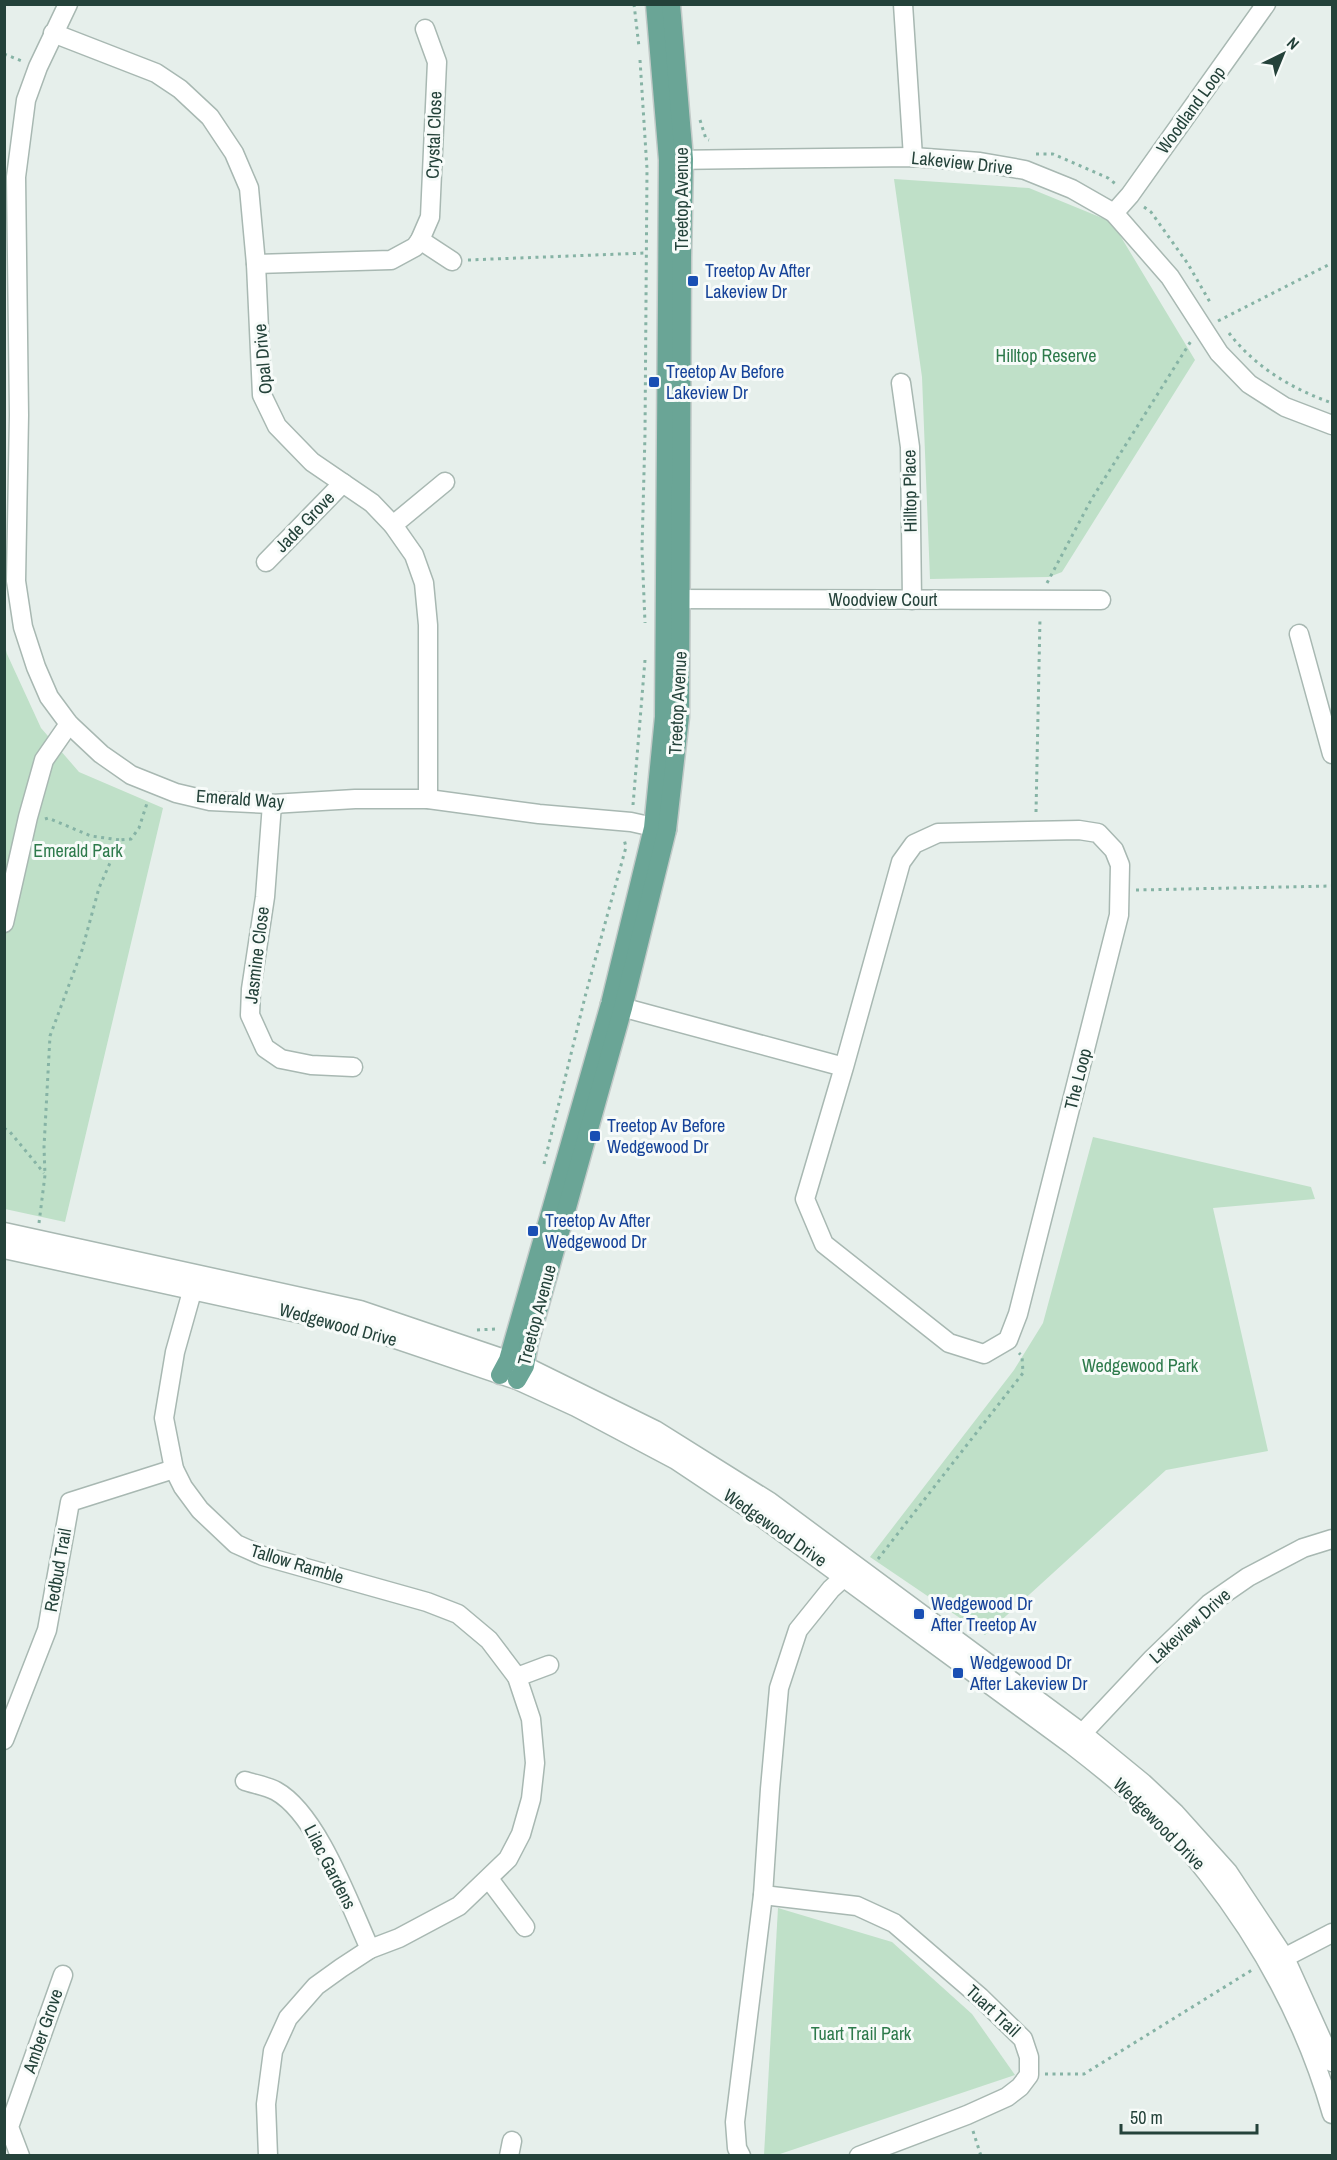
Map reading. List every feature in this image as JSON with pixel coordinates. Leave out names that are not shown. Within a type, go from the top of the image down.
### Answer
[{"type":"main road","name":"Treetop Avenue","points":[[655,4],[676,160]]},
{"type":"main road","name":"Treetop Avenue","points":[[512,1370],[529,1343],[616,1006],[660,829],[680,717],[673,599],[682,257],[670,4]]},
{"type":"street","name":"Emerald Way","points":[[68,4],[38,67],[26,100],[16,177],[10,579],[23,627],[48,697],[69,724],[102,754],[130,775],[176,793],[210,801],[272,804],[355,799],[428,799],[539,814],[631,822],[660,829]]},
{"type":"street","points":[[903,4],[912,157]]},
{"type":"street","name":"Woodland Loop","points":[[1114,213],[1130,195],[1266,4]]},
{"type":"street","name":"Crystal Close","points":[[420,240],[430,217],[434,169],[437,62],[425,29]]},
{"type":"street","name":"Opal Drive","points":[[54,33],[156,73],[180,89],[210,117],[234,153],[249,188],[256,264],[262,395],[278,426],[312,462],[372,503],[393,525],[414,555],[424,583],[429,625],[428,799]]},
{"type":"street","name":"Lakeview Drive","points":[[676,160],[912,157],[980,162],[1025,170],[1072,189],[1114,213],[1212,324],[1219,353],[1249,384],[1285,406],[1332,425]]},
{"type":"street","points":[[256,264],[391,260],[415,248],[420,240],[452,261]]},
{"type":"street","name":"Hilltop Place","points":[[901,383],[910,447],[912,600]]},
{"type":"street","points":[[393,525],[445,482]]},
{"type":"street","name":"Jade Grove","points":[[266,562],[343,483]]},
{"type":"street","name":"Woodview Court","points":[[673,599],[1101,600]]},
{"type":"street","points":[[1299,634],[1332,754]]},
{"type":"street","points":[[4,923],[44,760],[69,724]]},
{"type":"street","name":"Jasmine Close","points":[[272,804],[265,897],[251,989],[250,1015],[265,1048],[281,1059],[310,1065],[353,1067]]},
{"type":"street","name":"The Loop","points":[[1079,830],[1098,833],[1114,850],[1120,864],[1120,890],[1119,915],[1018,1314],[1008,1340],[984,1354],[949,1343],[824,1244],[805,1199],[901,862],[914,844],[938,833],[1079,830]]},
{"type":"street","points":[[616,1006],[843,1067]]},
{"type":"street","name":"Wedgewood Drive","points":[[4,1232],[38,1239],[512,1370],[655,1430],[770,1502],[1077,1739],[1143,1783],[1194,1834],[1228,1872],[1323,2082],[1332,2114]]},
{"type":"street","name":"Wedgewood Drive","points":[[4,1249],[195,1282]]},
{"type":"street","name":"Tallow Ramble","points":[[195,1282],[175,1352],[165,1418],[174,1469],[183,1487],[200,1510],[236,1544],[263,1556],[427,1602],[458,1614],[489,1640],[517,1677],[531,1719],[535,1763],[531,1799],[521,1834],[508,1859],[489,1879],[459,1906],[399,1938],[370,1949],[316,1986],[288,2018],[273,2051],[266,2104],[268,2156]]},
{"type":"street","name":"Redbud Trail","points":[[4,1740],[47,1630],[70,1502],[174,1469]]},
{"type":"street","name":"Lakeview Drive","points":[[1077,1739],[1153,1658],[1209,1604],[1248,1577],[1303,1548],[1332,1539]]},
{"type":"street","points":[[741,2156],[737,2148],[735,2122],[763,1895],[779,1688],[798,1630],[831,1589],[858,1568]]},
{"type":"street","points":[[517,1677],[549,1665]]},
{"type":"street","name":"Lilac Gardens","points":[[244,1781],[276,1791],[298,1810],[316,1833],[370,1949]]},
{"type":"street","points":[[489,1879],[525,1927]]},
{"type":"street","name":"Tuart Trail","points":[[763,1895],[857,1906],[894,1923],[980,1997],[1023,2039],[1029,2057],[1029,2074]]},
{"type":"street","points":[[1271,1963],[1332,1933]]},
{"type":"street","name":"Wedgewood Drive","points":[[1271,1963],[1332,2062]]},
{"type":"street","name":"Amber Grove","points":[[20,2156],[9,2127],[63,1975]]},
{"type":"street","points":[[859,2156],[967,2115],[1007,2097],[1020,2087],[1029,2074]]},
{"type":"path","points":[[634,4],[647,169],[642,549],[645,630]]},
{"type":"path","points":[[697,111],[706,139],[714,142]]},
{"type":"path","points":[[1034,154],[1053,154],[1108,178],[1130,195],[1150,212],[1188,264],[1212,324],[1237,343],[1263,368],[1291,386],[1332,403]]},
{"type":"path","points":[[452,261],[646,253]]},
{"type":"path","points":[[1035,832],[1040,600],[1049,577],[1097,490],[1187,345],[1212,324],[1332,263]]},
{"type":"path","points":[[541,1172],[626,847],[622,836],[631,822],[639,752],[645,652]]},
{"type":"path","points":[[26,826],[36,825],[48,818],[91,836],[120,840],[131,839],[139,828],[153,784]]},
{"type":"path","points":[[38,1239],[45,1175],[44,1147],[50,1036],[82,950],[99,888],[120,840]]},
{"type":"path","points":[[1120,890],[1332,886]]},
{"type":"path","points":[[4,1128],[10,1132],[45,1175]]},
{"type":"path","points":[[496,1330],[500,1319]]},
{"type":"path","points":[[858,1568],[1023,1373],[1022,1356],[1008,1340]]},
{"type":"path","points":[[1029,2074],[1084,2074],[1271,1963]]},
{"type":"path","points":[[967,2115],[981,2156]]},
{"type":"green space","name":"Hilltop Reserve","points":[[894,179],[1029,188],[1112,222],[1195,360],[1062,572],[1049,577],[930,579],[922,377]]},
{"type":"green space","name":"Emerald Park","points":[[4,642],[7,654],[41,728],[79,772],[163,808],[65,1222],[5,1209]]},
{"type":"green space","name":"Wedgewood Park","points":[[1093,1137],[1311,1187],[1315,1199],[1213,1208],[1268,1451],[1166,1470],[985,1635],[870,1557],[1014,1370],[1043,1323]]},
{"type":"green space","name":"Tuart Trail Park","points":[[778,1908],[892,1942],[972,2014],[1015,2075],[777,2155],[764,2155]]},
{"type":"place","name":"Treetop Av After Lakeview Dr","points":[[693,281]]},
{"type":"place","name":"Treetop Av Before Lakeview Dr","points":[[654,382]]},
{"type":"place","name":"Treetop Av Before Wedgewood Dr","points":[[595,1136]]},
{"type":"place","name":"Treetop Av After Wedgewood Dr","points":[[533,1231]]},
{"type":"place","name":"Wedgewood Dr After Treetop Av","points":[[919,1614]]},
{"type":"place","name":"Wedgewood Dr After Lakeview Dr","points":[[958,1673]]}]
